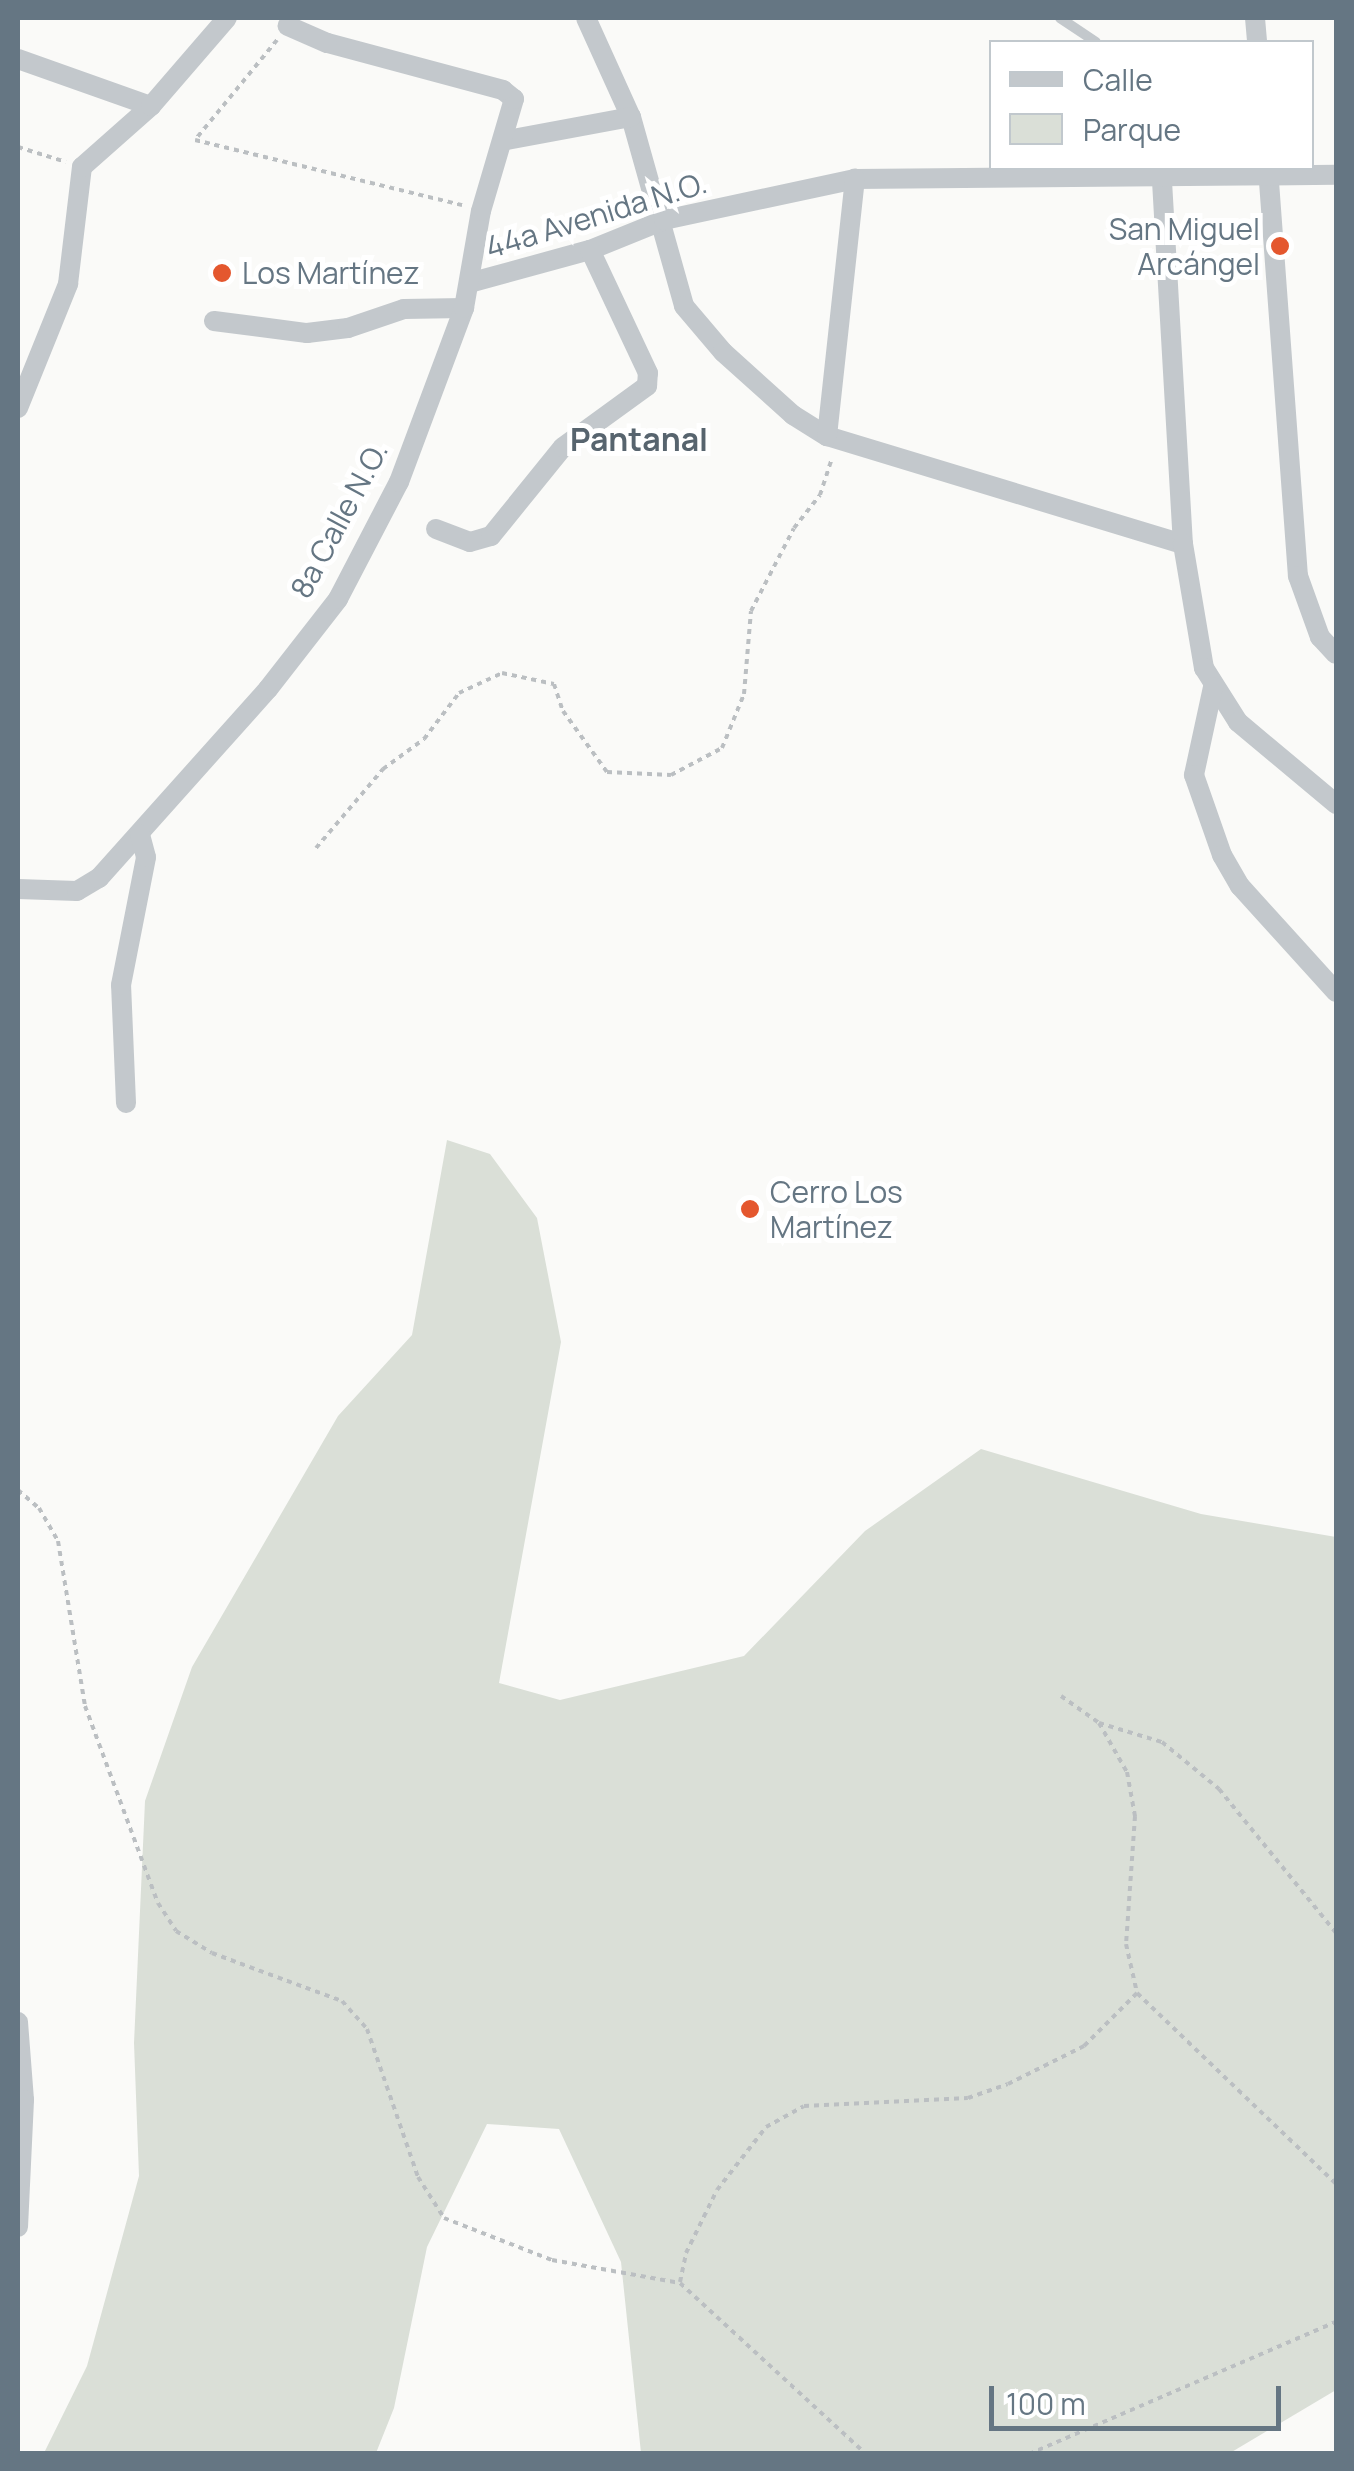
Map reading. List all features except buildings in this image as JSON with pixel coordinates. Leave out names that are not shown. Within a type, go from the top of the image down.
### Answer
[{"type":"street","points":[[18,408],[68,284],[82,166],[151,106],[227,18]]},
{"type":"street","points":[[586,18],[631,117],[664,220],[684,306],[704,333],[794,415],[832,438],[1183,544]]},
{"type":"street","name":"8a Calle N.O.","points":[[18,890],[77,891],[100,878],[338,600],[398,482],[464,308],[482,211],[507,140],[514,100],[503,90],[327,43],[288,26]]},
{"type":"street","points":[[18,60],[151,106]]},
{"type":"street","points":[[507,140],[631,117]]},
{"type":"street","points":[[1268,171],[1298,576],[1320,637],[1336,654]]},
{"type":"street","name":"44a Avenida N.O.","points":[[469,283],[590,250],[664,220],[855,179],[1162,181],[1268,171],[1336,175]]},
{"type":"street","points":[[832,438],[855,179]]},
{"type":"street","points":[[1162,181],[1183,544],[1199,646],[1213,687],[1255,739],[1336,804]]},
{"type":"street","points":[[436,529],[470,542],[491,536],[563,447],[647,386],[648,373],[590,250]]},
{"type":"street","points":[[214,320],[307,333],[348,328],[404,309],[464,308]]},
{"type":"street","points":[[1213,687],[1194,774],[1216,839],[1240,886],[1336,992]]},
{"type":"street","points":[[126,1102],[121,985],[146,858],[140,835]]},
{"type":"street","points":[[18,2022],[24,2100],[18,2227]]},
{"type":"lane","points":[[1060,18],[1093,40]]},
{"type":"path","points":[[288,26],[195,140],[482,211]]},
{"type":"path","points":[[18,148],[82,166]]},
{"type":"path","points":[[316,848],[382,769],[424,740],[459,693],[502,672],[554,684],[563,710],[608,772],[671,775],[722,748],[744,694],[751,612],[794,528],[820,495],[832,438]]},
{"type":"path","points":[[18,1490],[40,1508],[58,1541],[85,1706],[158,1903],[176,1931],[212,1953],[342,2001],[367,2029],[418,2177],[444,2218],[552,2260],[680,2282],[866,2454]]},
{"type":"path","points":[[1061,1696],[1100,1723],[1162,1742],[1219,1789],[1336,1934]]},
{"type":"path","points":[[1100,1723],[1127,1772],[1134,1816],[1126,1944],[1138,1993],[1336,2184]]},
{"type":"path","points":[[680,2282],[686,2253],[716,2190],[766,2127],[804,2106],[968,2098],[1008,2084],[1084,2046],[1138,1993]]},
{"type":"path","points":[[1029,2454],[1336,2322]]},
{"type":"green space","points":[[447,1140],[490,1154],[537,1218],[561,1342],[499,1683],[560,1700],[744,1656],[865,1531],[981,1449],[1201,1514],[1336,1537],[1336,2390],[1230,2453],[641,2453],[621,2262],[559,2129],[487,2124],[427,2247],[394,2408],[376,2453],[44,2453],[87,2366],[139,2176],[134,2043],[145,1801],[192,1667],[338,1416],[412,1335]]},
{"type":"place","name":"San Miguel Arcángel","points":[[1280,246]]},
{"type":"place","name":"Los Martínez","points":[[222,273]]},
{"type":"place","name":"Cerro Los Martínez","points":[[750,1209]]},
{"type":"district","name":"Pantanal","points":[[639,439]]}]
